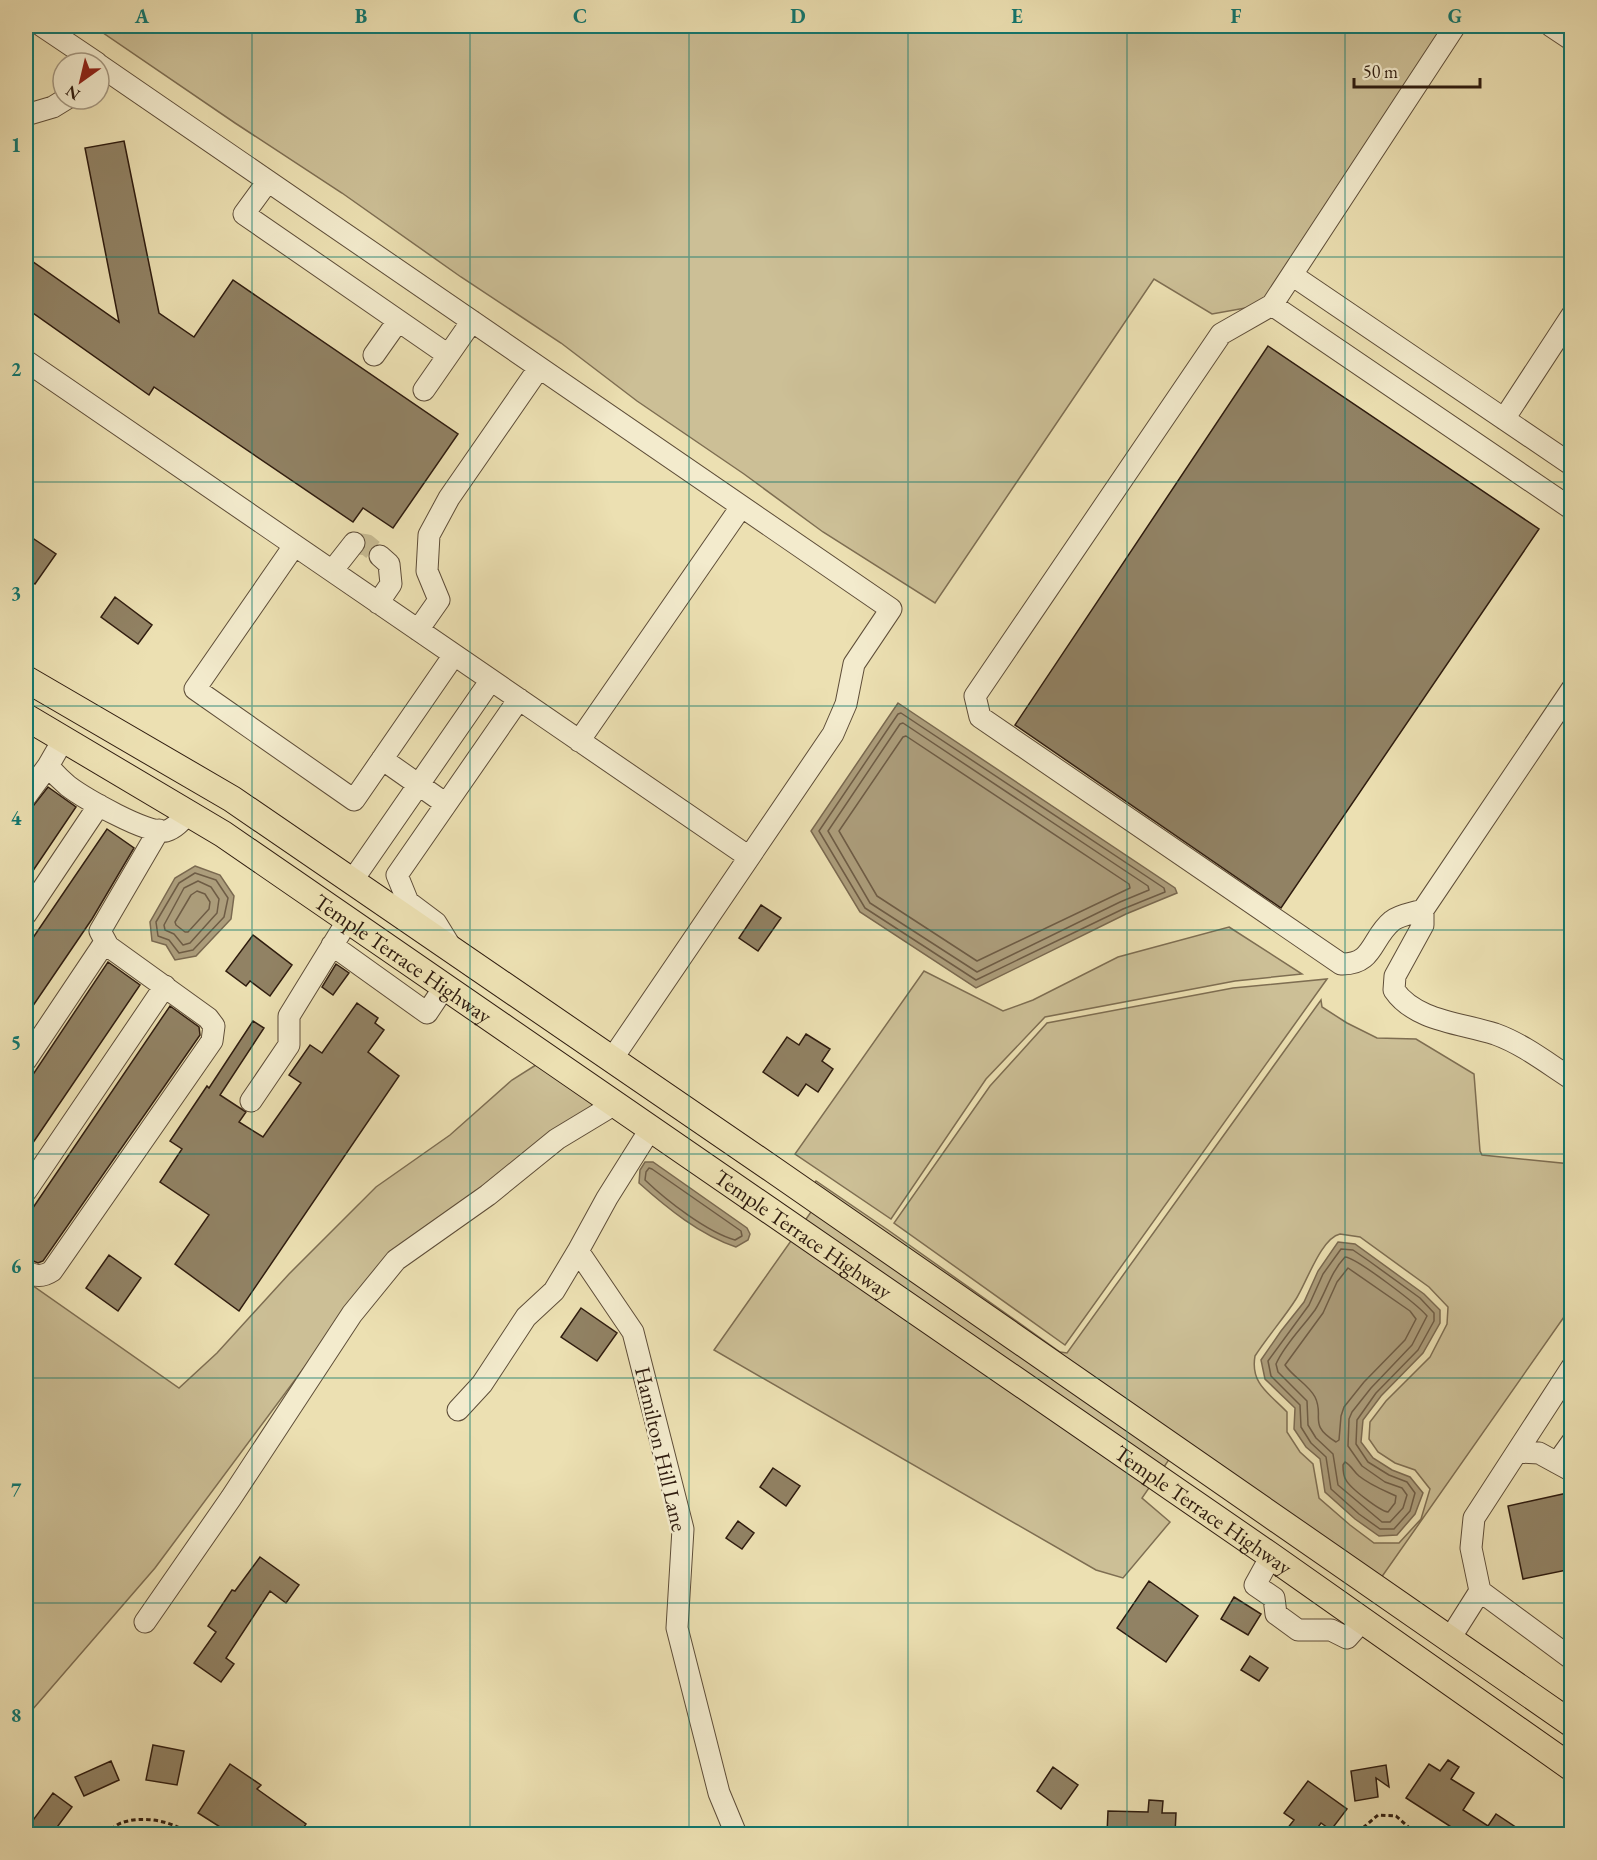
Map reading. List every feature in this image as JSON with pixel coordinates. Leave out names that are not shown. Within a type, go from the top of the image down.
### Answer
[{"type":"main road","name":"Temple Terrace Highway","points":[[26,679],[232,799],[811,1196],[1572,1724]]},
{"type":"main road","name":"Temple Terrace Highway","points":[[26,717],[223,834],[1271,1556],[1572,1768]]},
{"type":"main road","points":[[791,1225],[811,1196]]},
{"type":"main road","points":[[1271,1556],[1289,1528]]},
{"type":"main road","points":[[1530,1739],[1572,1752]]},
{"type":"street","points":[[42,26],[79,51]]},
{"type":"street","points":[[1423,910],[1392,920],[1364,958],[1353,964],[1341,964],[980,717],[975,696],[1221,334],[1272,305],[1455,26]]},
{"type":"street","points":[[1551,26],[1572,40]]},
{"type":"street","points":[[111,73],[891,609],[854,664],[846,704],[833,734],[612,1059]]},
{"type":"street","points":[[26,115],[51,108]]},
{"type":"street","points":[[268,181],[244,214],[448,355]]},
{"type":"street","points":[[1292,275],[1572,465]]},
{"type":"street","points":[[1272,305],[1572,509]]},
{"type":"street","points":[[1504,419],[1572,315]]},
{"type":"street","points":[[374,355],[398,321]]},
{"type":"street","points":[[424,390],[472,321]]},
{"type":"street","points":[[26,361],[749,857]]},
{"type":"street","points":[[418,630],[439,600],[427,571],[429,535],[449,498],[539,368]]},
{"type":"street","points":[[579,741],[741,507]]},
{"type":"street","points":[[332,571],[354,543]]},
{"type":"street","points":[[294,546],[195,689],[354,800],[454,655]]},
{"type":"street","points":[[378,603],[391,584],[389,564],[380,556]]},
{"type":"street","points":[[352,881],[491,680]]},
{"type":"street","points":[[1572,689],[1423,910],[1424,925],[1395,976],[1394,990],[1400,999],[1417,1010],[1450,1023],[1496,1035],[1530,1051],[1572,1079]]},
{"type":"street","points":[[453,949],[436,923],[408,902],[397,875],[519,699]]},
{"type":"street","points":[[26,796],[48,766],[63,740]]},
{"type":"street","points":[[382,759],[446,804]]},
{"type":"street","points":[[48,766],[68,786],[139,824],[165,831],[176,826],[188,813]]},
{"type":"street","points":[[26,914],[99,804]]},
{"type":"street","points":[[26,1271],[32,1275],[44,1276],[52,1271],[212,1041],[214,1026],[208,1017],[108,946],[100,931],[159,830]]},
{"type":"street","points":[[251,1101],[289,1045],[289,1016],[348,920]]},
{"type":"street","points":[[26,1060],[105,942]]},
{"type":"street","points":[[332,945],[427,1013],[445,986]]},
{"type":"street","points":[[26,1191],[165,986]]},
{"type":"street","points":[[145,1622],[231,1498],[352,1314],[396,1260],[488,1195],[557,1139],[615,1104]]},
{"type":"street","points":[[458,1410],[482,1384],[526,1317],[554,1291],[607,1198],[651,1128]]},
{"type":"street","name":"Hamilton Hill Lane","points":[[578,1251],[633,1332],[682,1529],[677,1628],[719,1793],[736,1834]]},
{"type":"street","points":[[1572,1366],[1474,1518],[1471,1548],[1480,1591],[1572,1659]]},
{"type":"street","points":[[1516,1452],[1539,1453],[1564,1467],[1572,1442]]},
{"type":"street","points":[[1271,1556],[1255,1586],[1274,1598],[1276,1614],[1298,1630],[1331,1630],[1347,1638],[1363,1620]]},
{"type":"street","points":[[1449,1640],[1480,1591]]},
{"type":"path","points":[[1359,1834],[1378,1815],[1396,1816],[1416,1834]]},
{"type":"path","points":[[105,1834],[119,1823],[141,1820],[166,1822],[190,1834]]},
{"type":"shaded area","points":[[93,26],[1451,26],[1262,305],[1212,314],[1154,279],[935,603],[823,532],[744,474],[637,401],[561,343]]},
{"type":"shaded area","points":[[1229,927],[1302,974],[1235,981],[1045,1017],[986,1079],[891,1219],[795,1154],[924,971],[1003,1011],[1033,1000],[1118,957]]},
{"type":"shaded area","points":[[1327,979],[1065,1345],[894,1223],[990,1086],[1047,1023],[1233,988]]},
{"type":"shaded area","points":[[1321,1000],[1322,1007],[1377,1038],[1416,1039],[1474,1074],[1482,1155],[1571,1164],[1571,1307],[1381,1578],[813,1185],[816,1181],[1060,1352],[1067,1353]],"holes":[[[1340,1234],[1360,1237],[1429,1287],[1448,1307],[1447,1324],[1430,1357],[1386,1401],[1370,1422],[1369,1439],[1378,1452],[1395,1463],[1415,1470],[1430,1489],[1421,1519],[1399,1543],[1374,1543],[1319,1498],[1313,1464],[1300,1452],[1287,1432],[1287,1412],[1263,1388],[1258,1381],[1254,1366],[1255,1356],[1296,1299],[1320,1252],[1333,1237]]]},
{"type":"shaded area","points":[[539,1063],[592,1099],[599,1113],[456,1221],[361,1303],[315,1353],[155,1568],[26,1717],[26,1281],[179,1388],[217,1353],[289,1274],[376,1187],[450,1135],[512,1080]]},
{"type":"shaded area","points":[[813,1209],[1170,1458],[1162,1470],[804,1222]]},
{"type":"shaded area","points":[[793,1238],[1151,1485],[1142,1498],[1170,1522],[1123,1578],[1096,1570],[714,1350]]},
{"type":"water","points":[[898,703],[1175,888],[1177,893],[1126,914],[976,988],[860,912],[811,831]]},
{"type":"water","points":[[195,866],[220,875],[234,896],[231,919],[196,956],[175,960],[166,945],[152,941],[150,922],[175,878]]},
{"type":"water","points":[[645,1162],[653,1162],[747,1228],[750,1234],[748,1240],[736,1247],[723,1242],[697,1228],[673,1211],[639,1183],[640,1170]]},
{"type":"water","points":[[1338,1242],[1355,1244],[1424,1294],[1440,1310],[1440,1323],[1423,1353],[1381,1396],[1363,1420],[1361,1442],[1373,1458],[1392,1470],[1410,1477],[1423,1493],[1415,1514],[1397,1535],[1379,1536],[1355,1519],[1325,1492],[1320,1459],[1306,1447],[1294,1429],[1295,1408],[1265,1379],[1261,1360],[1304,1302],[1318,1271]]},
{"type":"building","points":[[124,141],[159,313],[194,337],[233,280],[458,434],[393,528],[363,508],[353,522],[154,387],[149,395],[26,308],[26,257],[119,322],[85,148]]},
{"type":"building","points":[[1268,346],[1539,529],[1281,908],[1015,725]]},
{"type":"building","points":[[34,539],[56,554],[35,584],[26,578],[26,551]]},
{"type":"building","points":[[115,597],[152,625],[138,644],[101,617]]},
{"type":"building","points":[[48,787],[76,807],[26,881],[26,815]]},
{"type":"building","points":[[107,829],[134,848],[92,919],[26,1016],[26,948]]},
{"type":"building","points":[[761,905],[781,918],[758,951],[739,938]]},
{"type":"building","points":[[253,935],[292,965],[270,996],[250,981],[246,986],[226,971]]},
{"type":"building","points":[[108,962],[140,985],[26,1153],[26,1085]]},
{"type":"building","points":[[336,964],[349,973],[333,995],[322,987]]},
{"type":"building","points":[[357,1003],[378,1018],[375,1023],[384,1030],[368,1052],[399,1076],[239,1311],[175,1264],[209,1215],[160,1182],[182,1149],[170,1141],[207,1086],[209,1088],[253,1021],[264,1028],[220,1095],[246,1112],[239,1122],[263,1137],[301,1083],[289,1075],[310,1045],[322,1053]]},
{"type":"building","points":[[170,1006],[199,1027],[200,1035],[43,1261],[38,1263],[26,1258],[26,1218]]},
{"type":"building","points":[[806,1034],[830,1049],[822,1061],[833,1069],[818,1092],[806,1084],[798,1096],[763,1072],[787,1037],[799,1045]]},
{"type":"building","points":[[109,1255],[141,1278],[118,1311],[86,1288]]},
{"type":"building","points":[[581,1308],[617,1333],[597,1361],[561,1337]]},
{"type":"building","points":[[773,1468],[800,1486],[786,1506],[760,1487]]},
{"type":"building","points":[[1572,1492],[1572,1569],[1523,1579],[1508,1506]]},
{"type":"building","points":[[738,1521],[754,1533],[742,1549],[726,1538]]},
{"type":"building","points":[[260,1557],[299,1585],[286,1603],[270,1591],[226,1658],[234,1664],[221,1682],[194,1663],[216,1632],[208,1626],[232,1590],[235,1591]]},
{"type":"building","points":[[1149,1581],[1198,1616],[1166,1662],[1117,1628]]},
{"type":"building","points":[[1234,1597],[1261,1614],[1248,1635],[1221,1619]]},
{"type":"building","points":[[1250,1656],[1268,1668],[1259,1681],[1241,1670]]},
{"type":"building","points":[[153,1745],[184,1751],[177,1785],[146,1780]]},
{"type":"building","points":[[1448,1760],[1459,1767],[1451,1779],[1474,1793],[1463,1810],[1488,1826],[1496,1814],[1526,1834],[1462,1834],[1406,1798],[1429,1764],[1440,1771]]},
{"type":"building","points":[[111,1761],[119,1780],[84,1796],[75,1777]]},
{"type":"building","points":[[230,1764],[261,1785],[257,1789],[306,1824],[299,1834],[231,1834],[198,1813]]},
{"type":"building","points":[[1386,1765],[1389,1787],[1376,1778],[1378,1797],[1355,1801],[1351,1771]]},
{"type":"building","points":[[1053,1767],[1078,1785],[1061,1809],[1037,1791]]},
{"type":"building","points":[[1308,1781],[1347,1809],[1331,1830],[1321,1823],[1313,1834],[1283,1834],[1294,1820],[1284,1813]]},
{"type":"building","points":[[53,1793],[72,1807],[52,1834],[37,1834],[28,1827]]},
{"type":"building","points":[[1149,1800],[1163,1801],[1162,1813],[1176,1813],[1175,1834],[1107,1834],[1108,1811],[1148,1812]]},
{"type":"tunnel","points":[[354,543],[367,545],[380,556]]}]
